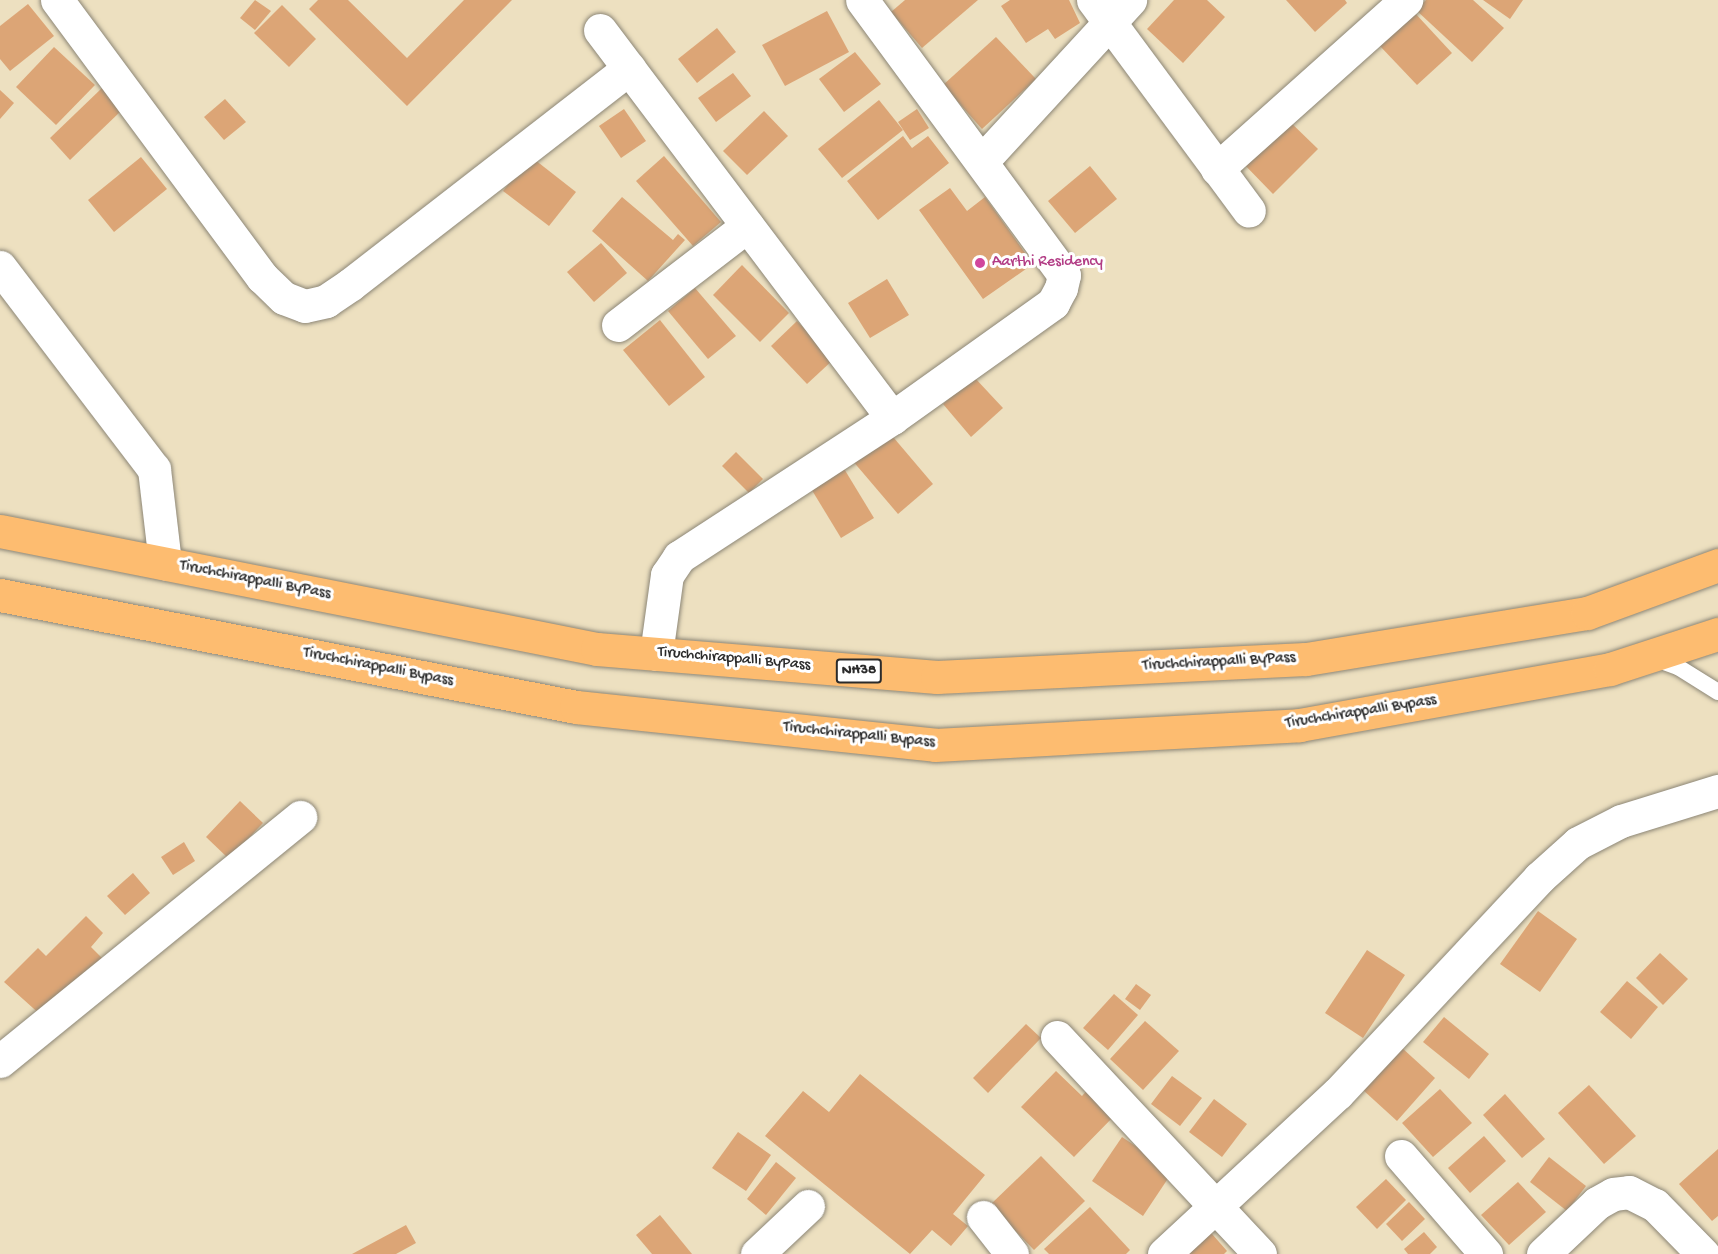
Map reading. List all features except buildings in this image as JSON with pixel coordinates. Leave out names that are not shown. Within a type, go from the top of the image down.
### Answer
[{"type":"highway","name":"Tiruchchirappalli ByPass","points":[[0,531],[597,649],[938,677],[1306,659],[1587,613],[1718,566]]},
{"type":"highway","name":"Tiruchchirappalli Bypass","points":[[0,595],[576,706],[935,745],[1299,725],[1610,669],[1718,634]]},
{"type":"street","points":[[57,0],[262,277],[284,298],[305,306],[326,301],[351,284],[629,68]]},
{"type":"street","points":[[656,654],[667,575],[679,557],[892,418],[1053,303],[1061,288],[1064,275],[862,0]]},
{"type":"street","points":[[1217,169],[1406,0]]},
{"type":"street","points":[[982,161],[1111,7],[1217,169],[1249,211]]},
{"type":"street","points":[[600,30],[892,418]]},
{"type":"street","points":[[618,325],[747,226]]},
{"type":"street","points":[[0,267],[154,469],[165,563]]},
{"type":"street","points":[[1164,1254],[1338,1094],[1539,878],[1578,843],[1621,821],[1718,791]]},
{"type":"street","points":[[0,1061],[300,817]]},
{"type":"street","points":[[1057,1037],[1260,1254]]},
{"type":"street","points":[[1401,1156],[1486,1254]]},
{"type":"street","points":[[1543,1254],[1597,1203],[1613,1194],[1629,1192],[1655,1205],[1703,1254]]},
{"type":"street","points":[[757,1254],[808,1206]]},
{"type":"street","points":[[983,1216],[1012,1254]]},
{"type":"lane","points":[[1649,657],[1678,667],[1718,692]]},
{"type":"place","name":"Aarthi Residency","points":[[980,263]]}]
